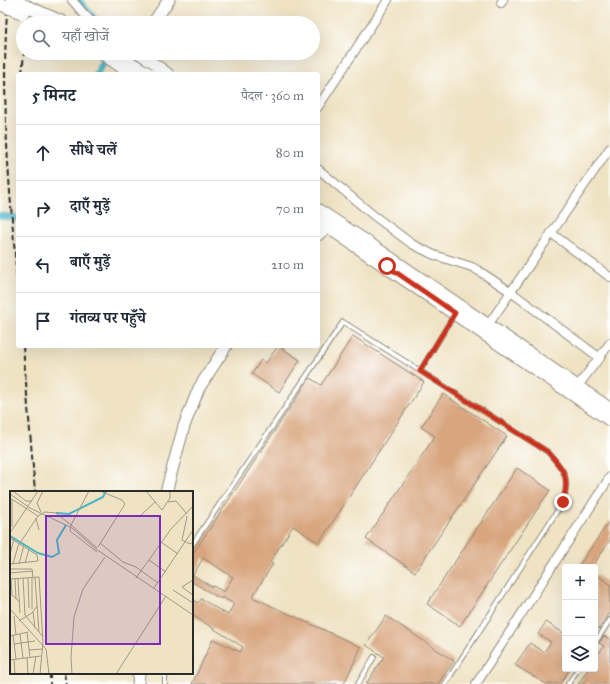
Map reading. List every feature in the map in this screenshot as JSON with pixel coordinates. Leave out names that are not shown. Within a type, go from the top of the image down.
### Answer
[{"type":"main road","points":[[12,0],[48,16]]},
{"type":"main road","points":[[0,4],[30,16]]},
{"type":"main road","points":[[112,60],[129,72]]},
{"type":"main road","points":[[126,60],[146,72]]},
{"type":"main road","points":[[320,211],[368,242],[486,328],[605,409]]},
{"type":"main road","points":[[323,224],[455,313],[486,328],[578,386],[605,409],[610,420]]},
{"type":"street","points":[[72,0],[86,16]]},
{"type":"street","points":[[158,16],[169,0]]},
{"type":"street","points":[[320,104],[388,0]]},
{"type":"street","points":[[123,72],[129,60]]},
{"type":"street","points":[[149,60],[165,72]]},
{"type":"street","points":[[486,328],[610,148]]},
{"type":"street","points":[[320,171],[373,215],[412,244],[423,251],[442,259],[476,269],[511,292],[600,358]]},
{"type":"street","points":[[551,234],[610,278]]},
{"type":"street","points":[[578,386],[610,343]]},
{"type":"street","points":[[166,491],[184,426],[199,388],[225,348]]},
{"type":"street","points":[[476,684],[610,477]]},
{"type":"street","points":[[138,684],[139,674]]},
{"type":"lane","points":[[420,371],[455,313]]},
{"type":"lane","points":[[193,544],[343,322],[548,452],[559,465],[566,478],[567,488],[563,502],[445,684]]},
{"type":"lane","points":[[598,638],[610,620]]},
{"type":"lane","points":[[358,684],[374,657]]},
{"type":"lane","points":[[568,684],[576,672]]},
{"type":"building","points":[[353,336],[424,382],[319,543],[293,526],[270,562],[273,564],[252,597],[361,647],[344,684],[192,684],[213,639],[240,652],[243,647],[193,616],[193,600],[198,603],[201,599],[228,615],[234,604],[222,597],[221,599],[193,583],[193,575],[193,554],[310,378],[321,385]],"holes":[[[203,558],[233,577],[224,592],[213,586],[212,587],[193,575]]]},
{"type":"building","points":[[277,348],[281,348],[300,360],[279,392],[252,374],[261,360],[266,363]]},
{"type":"building","points":[[443,394],[507,436],[415,572],[366,539],[435,436],[421,427]]},
{"type":"building","points":[[517,468],[550,490],[460,626],[427,604]]},
{"type":"building","points":[[610,520],[610,540],[594,564],[580,564]]},
{"type":"building","points":[[598,576],[610,584],[610,613],[599,629]]},
{"type":"building","points":[[386,616],[454,661],[438,684],[366,684],[384,657],[366,645]]},
{"type":"building","points":[[546,622],[562,632],[562,672],[568,672],[560,684],[546,684],[515,665],[530,643],[544,652],[551,642],[538,634]]},
{"type":"building","points":[[604,636],[610,639],[610,684],[578,684],[586,672],[598,672],[598,655],[604,646],[599,643]]},
{"type":"waterway","points":[[78,0],[92,16]]},
{"type":"waterway","points":[[97,72],[104,60]]},
{"type":"waterway","points":[[0,216],[16,218]]},
{"type":"railway","points":[[8,0],[5,72],[7,144],[16,265]]},
{"type":"railway","points":[[28,16],[30,0]]},
{"type":"railway","points":[[22,72],[23,60]]},
{"type":"railway","points":[[23,348],[35,491]]},
{"type":"railway","points":[[50,674],[50,684]]},
{"type":"railway","points":[[64,674],[66,684]]},
{"type":"route","points":[[387,266],[455,313],[420,371],[548,452],[559,465],[566,478],[567,488],[563,502]]}]
